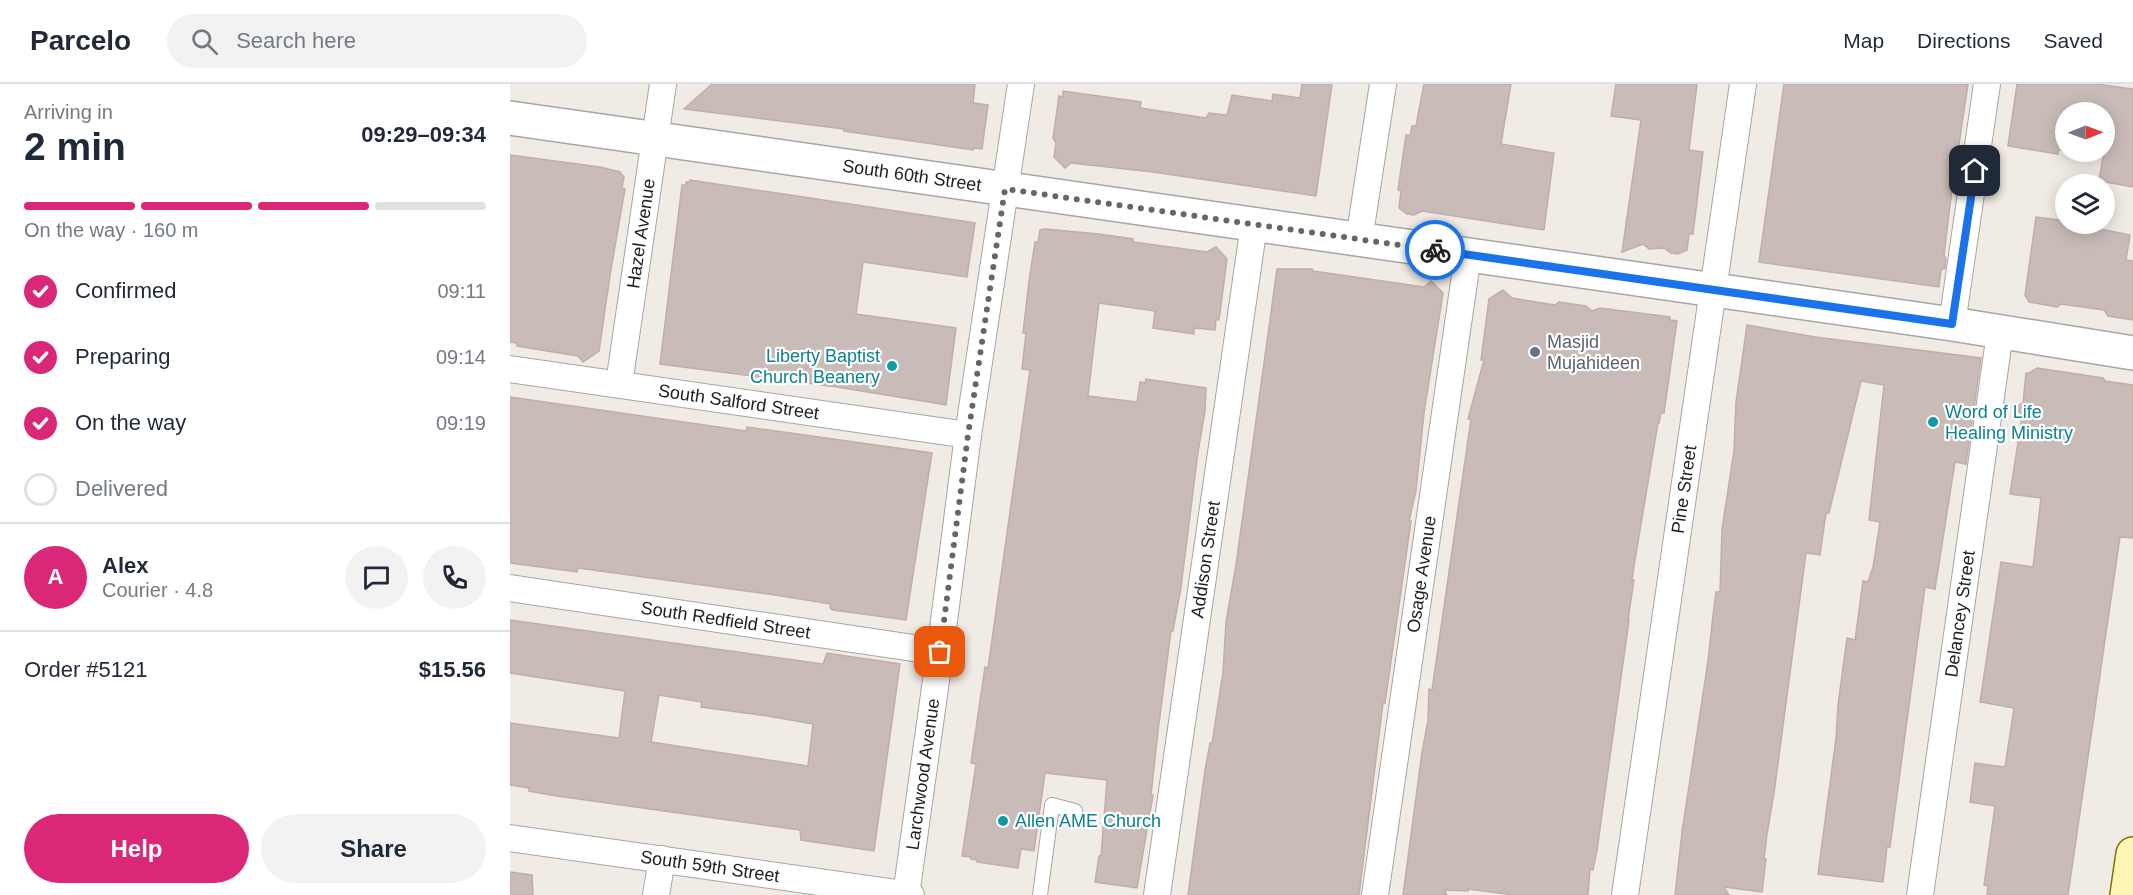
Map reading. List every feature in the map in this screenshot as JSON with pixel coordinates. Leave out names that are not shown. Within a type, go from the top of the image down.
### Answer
[{"type":"main road","points":[[2127,895],[2133,854]]},
{"type":"street","name":"Hazel Avenue","points":[[619,384],[663,84]]},
{"type":"street","name":"Larchwood Avenue","points":[[906,895],[968,435],[1021,84]]},
{"type":"street","points":[[1359,240],[1383,84]]},
{"type":"street","name":"Pine Street","points":[[1625,895],[1743,84]]},
{"type":"street","points":[[1952,324],[1988,84]]},
{"type":"street","name":"South 60th Street","points":[[510,118],[1952,324],[2133,353]]},
{"type":"street","name":"Addison Street","points":[[1157,895],[1254,225]]},
{"type":"street","name":"Osage Avenue","points":[[1375,895],[1468,255]]},
{"type":"street","name":"Delancey Street","points":[[1920,895],[2000,333]]},
{"type":"street","name":"South Salford Street","points":[[510,369],[968,435]]},
{"type":"street","name":"South Redfield Street","points":[[510,588],[940,652]]},
{"type":"street","name":"South 59th Street","points":[[510,837],[911,895]]},
{"type":"street","points":[[656,895],[662,859]]},
{"type":"lane","points":[[1040,895],[1052,805],[1075,810]]},
{"type":"building","points":[[712,84],[975,84],[973,103],[988,105],[982,149],[973,148],[973,150],[844,131],[844,129],[684,109]]},
{"type":"building","points":[[1302,84],[1332,84],[1316,196],[1153,172],[1071,163],[1065,168],[1054,157],[1056,143],[1053,138],[1059,96],[1063,97],[1063,91],[1141,102],[1140,108],[1206,118],[1209,113],[1227,115],[1232,95],[1272,101],[1273,94],[1300,98]]},
{"type":"building","points":[[1424,84],[1511,84],[1501,144],[1554,153],[1544,230],[1422,211],[1414,215],[1407,214],[1399,208],[1401,191],[1398,190],[1406,135],[1410,136],[1412,126],[1416,126]]},
{"type":"building","points":[[1616,84],[1697,84],[1689,150],[1703,152],[1693,234],[1689,234],[1687,250],[1678,254],[1671,253],[1664,248],[1649,249],[1643,244],[1622,252],[1641,120],[1611,116]]},
{"type":"building","points":[[1784,84],[1968,84],[1950,205],[1944,255],[1945,268],[1941,270],[1939,287],[1759,262]]},
{"type":"building","points":[[2017,84],[2096,84],[2133,89],[2133,187],[2115,184],[2115,174],[2100,174],[2102,162],[2115,162],[2115,102],[2055,102],[2055,154],[2008,146]]},
{"type":"building","points":[[510,155],[600,167],[620,172],[624,176],[622,188],[625,189],[599,351],[583,362],[578,356],[517,346],[517,343],[510,342]]},
{"type":"building","points":[[690,180],[975,223],[967,277],[863,262],[856,314],[956,328],[946,405],[837,387],[660,364],[682,185],[686,185],[686,182]]},
{"type":"building","points":[[2036,217],[2055,220],[2055,234],[2115,234],[2115,232],[2130,235],[2126,260],[2133,261],[2133,320],[2108,316],[2104,310],[2061,304],[2057,307],[2029,302],[2025,295]]},
{"type":"building","points":[[1040,230],[1099,234],[1133,239],[1133,242],[1207,252],[1216,247],[1227,259],[1219,320],[1216,319],[1215,330],[1194,328],[1194,334],[1153,328],[1155,311],[1099,303],[1088,396],[1137,402],[1140,382],[1145,383],[1146,379],[1206,388],[1205,411],[1181,587],[1173,631],[1171,631],[1158,731],[1151,795],[1153,795],[1137,888],[1095,882],[1099,856],[1101,856],[1107,780],[1045,773],[1034,851],[1021,849],[1018,868],[977,862],[978,860],[971,859],[971,857],[962,856],[976,764],[971,763],[985,667],[988,668],[1030,370],[1022,369],[1026,333],[1023,333],[1029,281],[1035,242],[1038,242]]},
{"type":"building","points":[[1277,269],[1312,269],[1313,271],[1424,287],[1431,281],[1443,293],[1424,413],[1416,491],[1409,521],[1411,521],[1385,703],[1383,703],[1359,895],[1188,895],[1205,770],[1210,743],[1212,743],[1223,672],[1226,622]]},
{"type":"building","points":[[1503,290],[1512,298],[1555,305],[1559,302],[1586,306],[1592,311],[1600,308],[1670,317],[1670,320],[1677,321],[1664,413],[1661,413],[1658,423],[1634,566],[1629,620],[1597,850],[1593,870],[1590,869],[1588,895],[1514,895],[1468,889],[1468,891],[1444,890],[1447,895],[1403,895],[1428,721],[1429,689],[1432,690],[1471,419],[1468,419],[1484,360],[1481,360],[1489,299]]},
{"type":"building","points":[[1747,325],[1815,337],[1981,358],[1966,464],[1955,462],[1935,589],[1925,587],[1890,847],[1887,847],[1883,882],[1818,874],[1847,638],[1855,640],[1863,581],[1868,582],[1873,567],[1880,522],[1869,520],[1884,385],[1861,381],[1829,513],[1826,513],[1820,555],[1806,553],[1767,834],[1762,892],[1724,887],[1729,895],[1675,895],[1716,592],[1720,592],[1722,529],[1734,451],[1736,402]]},
{"type":"building","points":[[2037,368],[2133,385],[2133,538],[2120,537],[2068,895],[1987,895],[1988,886],[1984,885],[1995,806],[1970,802],[1975,763],[2005,767],[2014,708],[1980,702],[2001,562],[2033,567],[2041,498],[2010,494],[2022,416],[2016,407],[2023,403],[2026,373]]},
{"type":"building","points":[[510,397],[746,431],[747,427],[932,453],[906,620],[833,610],[830,608],[831,604],[775,595],[578,568],[577,572],[510,563]]},
{"type":"building","points":[[510,620],[823,664],[827,653],[900,664],[874,851],[801,840],[800,830],[557,796],[510,785],[510,723],[619,738],[625,691],[510,673]],"holes":[[[659,695],[702,702],[701,707],[813,724],[808,766],[651,742]]]},
{"type":"building","points":[[510,872],[532,875],[533,895],[510,895]]},
{"type":"way so far","points":[[940,652],[968,435],[1005,189],[1435,250]]},
{"type":"place","name":"Masjid Mujahideen","points":[[1535,352]]},
{"type":"place","name":"Liberty Baptist Church Beanery","points":[[892,366]]},
{"type":"place","name":"Word of Life Healing Ministry","points":[[1933,422]]},
{"type":"place","name":"Allen AME Church","points":[[1003,821]]},
{"type":"route","points":[[1435,250],[1952,324],[1975,171]]}]
